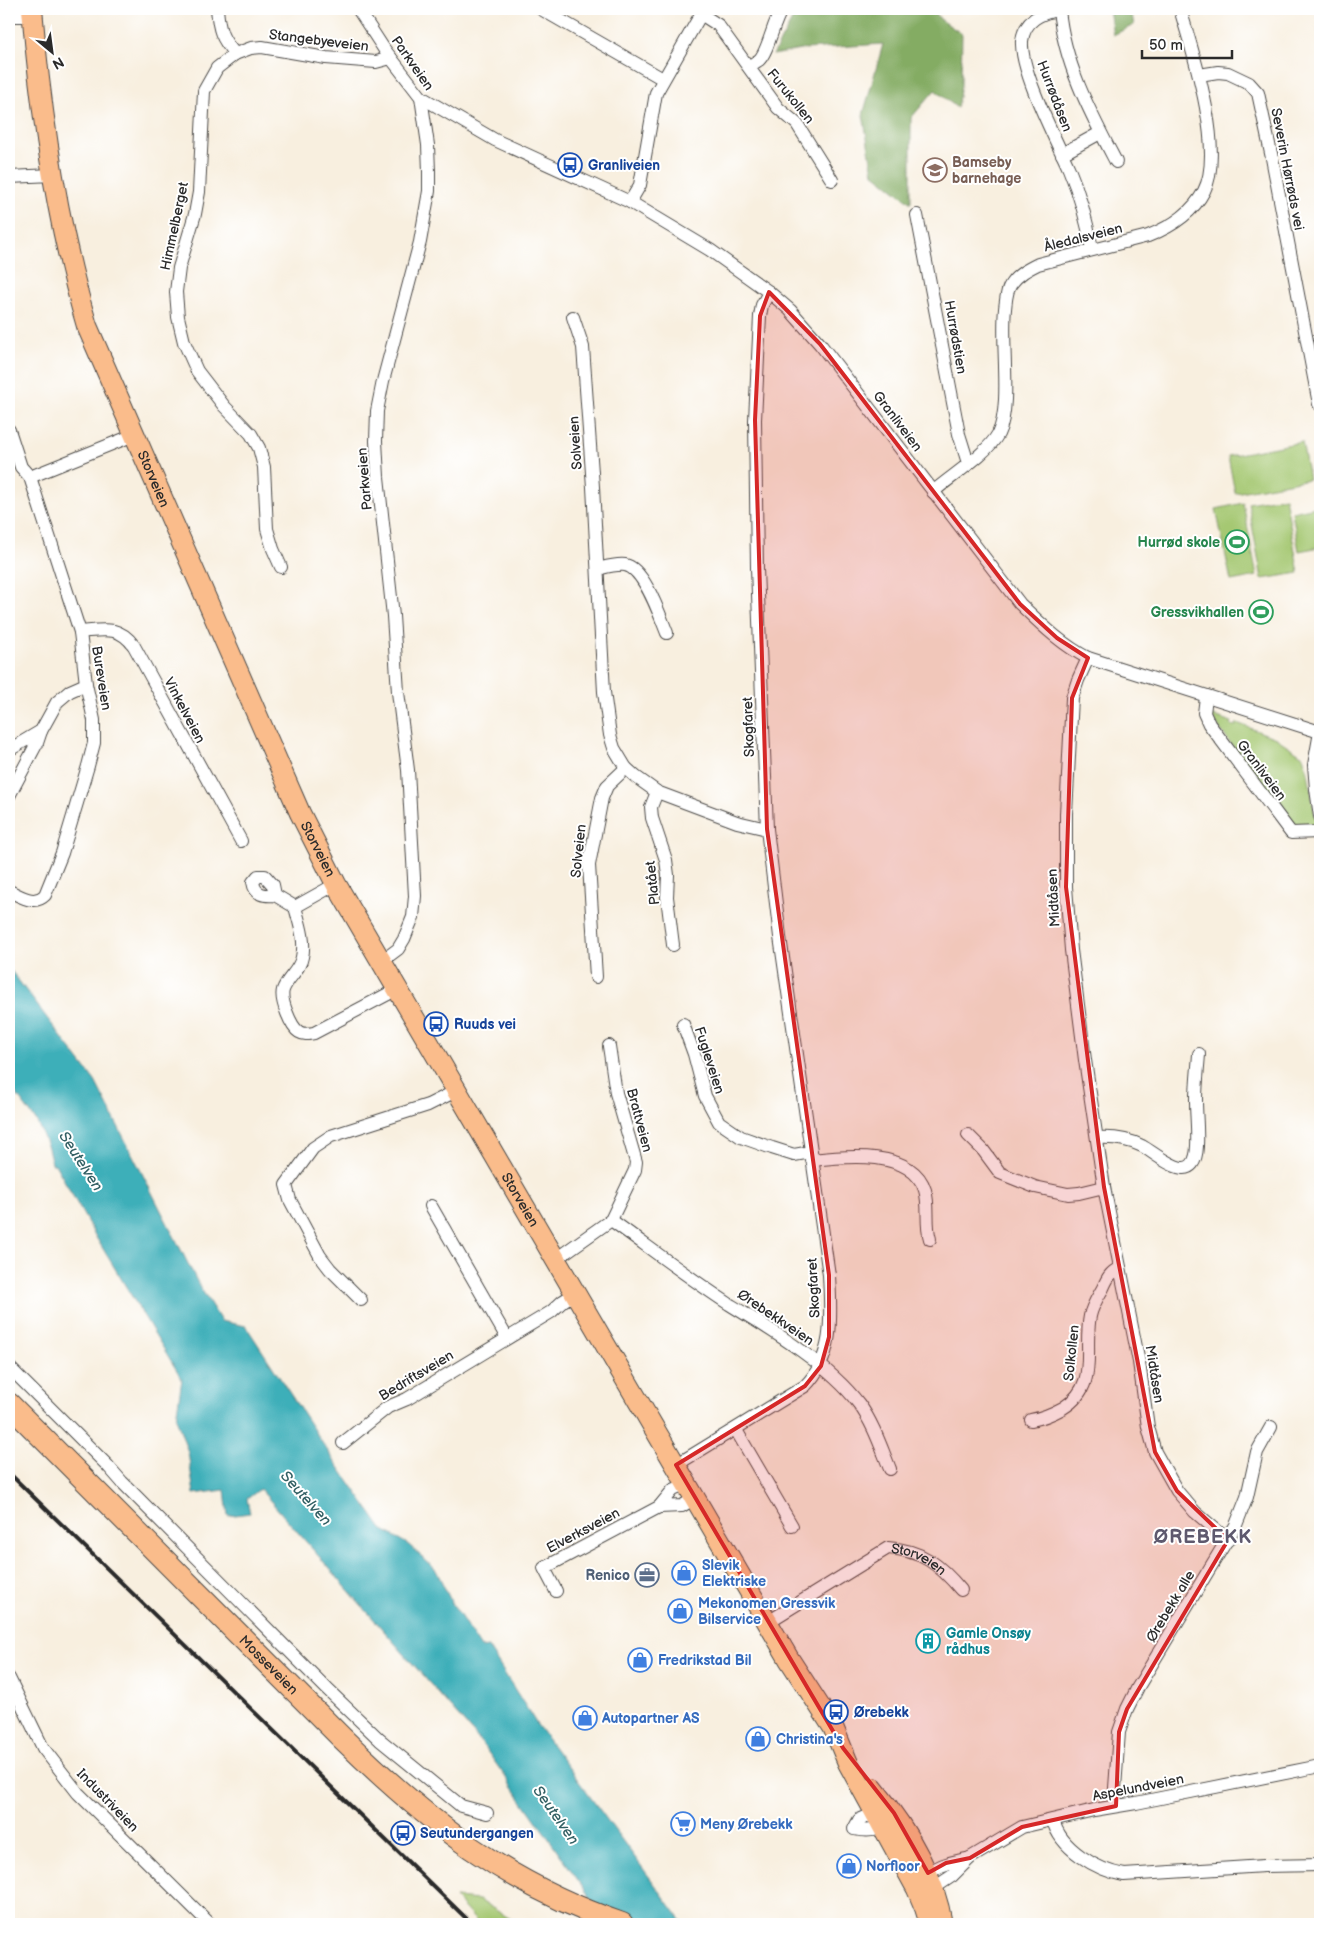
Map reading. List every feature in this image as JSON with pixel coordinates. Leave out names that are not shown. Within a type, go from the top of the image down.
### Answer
[{"type":"highway","name":"Mosseveien","points":[[9,1404],[394,1788],[426,1816],[466,1846],[552,1904]]},
{"type":"highway","name":"Mosseveien","points":[[9,1424],[384,1798],[429,1837],[470,1866],[512,1892],[552,1904]]},
{"type":"highway","points":[[552,1904],[582,1924]]},
{"type":"highway","points":[[552,1904],[622,1924]]},
{"type":"main road","name":"Storveien","points":[[33,12],[53,175],[66,244],[87,326],[300,813],[336,884],[676,1466],[789,1659],[823,1708],[843,1748],[886,1815],[926,1883],[942,1924]]},
{"type":"main road","name":"Storveien","points":[[926,1883],[925,1908],[930,1924]]},
{"type":"street","points":[[217,9],[219,29],[223,40],[235,54]]},
{"type":"street","name":"Parkveien","points":[[358,9],[391,58],[421,97],[428,145],[429,191],[420,242],[383,381],[377,411],[376,441],[393,616],[398,692],[408,770],[415,896],[413,917],[404,940],[398,949],[382,961]]},
{"type":"street","points":[[541,9],[664,78]]},
{"type":"street","points":[[749,66],[760,59],[772,28],[782,9]]},
{"type":"street","name":"Hurrødåsen","points":[[1092,249],[1084,209],[1024,59],[1022,41],[1026,28],[1033,19],[1042,13],[1059,9],[1061,30],[1082,94],[1116,162]]},
{"type":"street","name":"Åledalsveien","points":[[933,492],[983,452],[998,432],[1004,403],[1003,328],[1006,296],[1010,284],[1026,270],[1038,264],[1148,236],[1162,230],[1179,220],[1194,206],[1204,190],[1209,175],[1210,149],[1199,75],[1180,9]]},
{"type":"street","points":[[630,202],[640,185],[656,93],[702,11]]},
{"type":"street","name":"Furukollen","points":[[702,11],[718,25],[778,108],[797,124],[832,180]]},
{"type":"street","points":[[9,16],[33,12]]},
{"type":"street","name":"Stangebyeveien","points":[[235,54],[251,48],[262,47],[326,58],[376,62],[391,58]]},
{"type":"street","name":"Himmelberget","points":[[235,54],[217,68],[204,91],[199,192],[195,214],[179,268],[176,292],[178,317],[184,342],[197,371],[224,406],[251,434],[259,448],[264,467],[267,529],[281,567]]},
{"type":"street","name":"Severin Hørrøds vei","points":[[1199,75],[1218,72],[1228,73],[1249,83],[1258,93],[1318,404]]},
{"type":"street","name":"Granliveien","points":[[421,97],[495,140],[630,202],[710,250],[769,292],[790,310],[820,344],[1020,604],[1073,650],[1088,658],[1320,732]]},
{"type":"street","name":"Hurrødåsen","points":[[1062,154],[1100,133]]},
{"type":"street","points":[[9,177],[53,175]]},
{"type":"street","name":"Hurrødstien","points":[[917,215],[959,434],[968,463]]},
{"type":"street","name":"Skogfaret","points":[[676,1466],[805,1386],[821,1366],[829,1337],[828,1266],[780,937],[767,829],[757,578],[755,420],[760,316],[762,305],[769,292]]},
{"type":"street","name":"Solveien","points":[[573,316],[583,347],[598,569],[603,683],[607,721],[614,748],[626,768],[636,778],[656,792],[737,822],[767,829]]},
{"type":"street","name":"Bureveien","points":[[9,430],[21,467],[30,477],[80,632],[86,684],[94,720],[94,744],[58,866],[45,895],[41,899],[32,901],[9,891]]},
{"type":"street","points":[[30,477],[134,435]]},
{"type":"street","points":[[598,569],[624,565],[637,573],[654,601],[667,633]]},
{"type":"street","name":"Vinkelveien","points":[[80,632],[119,631],[134,646],[240,841]]},
{"type":"street","name":"Midtåsen","points":[[1088,658],[1072,698],[1066,814],[1066,887],[1071,950],[1104,1187],[1139,1362],[1148,1427],[1155,1452],[1177,1491],[1195,1512],[1228,1540]]},
{"type":"street","points":[[9,796],[57,702],[70,692],[86,684]]},
{"type":"street","name":"Granliveien","points":[[1206,697],[1204,713],[1209,724],[1290,833],[1320,832]]},
{"type":"street","points":[[9,750],[41,731]]},
{"type":"street","points":[[1320,732],[1314,765],[1320,816]]},
{"type":"street","name":"Solveien","points":[[596,977],[589,864],[602,798],[607,786],[626,768]]},
{"type":"street","name":"Platået","points":[[656,792],[651,807],[652,818],[666,860],[668,875],[667,897],[674,945]]},
{"type":"street","points":[[295,907],[336,884]]},
{"type":"street","points":[[275,894],[295,907],[303,941],[303,956],[283,991],[283,1001],[296,1030],[301,1034],[314,1033],[388,994]]},
{"type":"street","name":"Fugleveien","points":[[683,1024],[694,1054],[705,1096],[719,1122],[741,1137],[794,1155],[812,1156]]},
{"type":"street","name":"Brattveien","points":[[556,1259],[611,1220],[635,1170],[636,1162],[616,1094],[609,1046]]},
{"type":"street","points":[[1097,1138],[1118,1139],[1130,1142],[1141,1146],[1173,1167],[1182,1169],[1189,1166],[1194,1160],[1198,1147],[1196,1100],[1199,1054]]},
{"type":"street","points":[[361,1300],[330,1269],[320,1256],[290,1200],[286,1185],[313,1148],[330,1136],[428,1105],[458,1090]]},
{"type":"street","points":[[968,1135],[983,1150],[1000,1173],[1028,1184],[1068,1194],[1104,1187]]},
{"type":"street","points":[[812,1156],[851,1156],[894,1162],[914,1172],[927,1198],[927,1230],[930,1240]]},
{"type":"street","points":[[431,1206],[507,1338]]},
{"type":"street","name":"Ørebekkveien","points":[[611,1220],[833,1376],[858,1404],[875,1432],[890,1469]]},
{"type":"street","name":"Solkollen","points":[[1031,1420],[1044,1418],[1057,1411],[1075,1400],[1082,1390],[1088,1361],[1092,1308],[1108,1277],[1113,1271],[1120,1268]]},
{"type":"street","name":"Bedriftsveien","points":[[344,1443],[388,1407],[408,1398],[551,1312],[567,1308],[579,1297]]},
{"type":"street","points":[[9,1367],[320,1682],[380,1740],[461,1806],[487,1813]]},
{"type":"street","name":"Ørebekk alle","points":[[1116,1806],[1115,1788],[1119,1732],[1127,1709],[1138,1686],[1228,1540],[1243,1511],[1257,1452],[1270,1428]]},
{"type":"street","points":[[736,1430],[792,1526]]},
{"type":"street","name":"Elverksveien","points":[[556,1591],[544,1568],[659,1507],[682,1506],[691,1491]]},
{"type":"street","name":"Storveien","points":[[768,1622],[888,1548],[901,1549],[930,1560],[940,1567],[961,1590]]},
{"type":"street","name":"Industriveien","points":[[9,1678],[44,1748],[78,1793],[210,1924]]},
{"type":"street","name":"Aspelundveien","points":[[926,1883],[952,1876],[970,1858],[1022,1828],[1116,1806],[1146,1802],[1320,1766]]},
{"type":"street","points":[[1053,1820],[1056,1830],[1062,1838],[1093,1864],[1109,1872],[1124,1875],[1264,1866],[1320,1865]]},
{"type":"highlighted area","points":[[769,292],[820,344],[1020,604],[1057,638],[1088,658],[1072,698],[1066,887],[1104,1187],[1155,1452],[1177,1491],[1228,1540],[1127,1709],[1119,1732],[1116,1806],[1022,1827],[970,1858],[946,1863],[928,1873],[894,1813],[843,1748],[676,1465],[805,1386],[821,1366],[829,1337],[829,1275],[767,829],[755,420],[760,316]]},
{"type":"green space","points":[[798,9],[933,9],[940,19],[962,34],[961,85],[957,108],[935,90],[911,118],[911,203],[873,173],[863,115],[883,44],[806,49],[773,55]]},
{"type":"green space","points":[[1109,9],[1131,9],[1134,25],[1113,35]]},
{"type":"green space","points":[[1302,442],[1309,479],[1235,493],[1228,456]]},
{"type":"green space","points":[[1285,497],[1299,573],[1262,579],[1248,503]]},
{"type":"green space","name":"Hurrød skole","points":[[1243,503],[1257,576],[1231,581],[1216,509]]},
{"type":"green space","points":[[1316,507],[1320,528],[1320,547],[1299,551],[1292,512]]},
{"type":"green space","points":[[1210,715],[1232,722],[1231,725],[1236,726],[1237,723],[1276,738],[1303,756],[1308,772],[1317,828],[1310,832],[1288,825]]},
{"type":"green space","points":[[455,1898],[479,1900],[519,1924],[479,1924]]},
{"type":"water","name":"Seutelven","points":[[9,968],[95,1081],[200,1287],[221,1321],[246,1326],[323,1444],[382,1529],[409,1545],[436,1570],[452,1603],[481,1648],[488,1647],[538,1726],[684,1924],[609,1924],[480,1741],[260,1489],[247,1499],[250,1513],[228,1516],[225,1490],[194,1494],[188,1452],[176,1418],[182,1379],[97,1239],[55,1164],[52,1164],[48,1148],[37,1122],[9,1084]]},
{"type":"railway","points":[[9,1473],[472,1924]]},
{"type":"place","name":"Granliveien","points":[[570,165]]},
{"type":"place","name":"Bamseby barnehage","points":[[935,170]]},
{"type":"place","name":"Hurrød skole","points":[[1237,542]]},
{"type":"place","name":"Gressvikhallen","points":[[1261,612]]},
{"type":"place","name":"Ruuds vei","points":[[436,1024]]},
{"type":"place","name":"Slevik Elektriske","points":[[684,1573]]},
{"type":"place","name":"Renico","points":[[647,1575]]},
{"type":"place","name":"Mekonomen Gressvik Bilservice","points":[[680,1611]]},
{"type":"place","name":"Gamle Onsøy rådhus","points":[[928,1641]]},
{"type":"place","name":"Fredrikstad Bil","points":[[640,1660]]},
{"type":"place","name":"Ørebekk","points":[[836,1712]]},
{"type":"place","name":"Autopartner AS","points":[[585,1718]]},
{"type":"place","name":"Christina's","points":[[758,1739]]},
{"type":"place","name":"Meny Ørebekk","points":[[683,1824]]},
{"type":"place","name":"Seutundergangen","points":[[403,1833]]},
{"type":"place","name":"Norfloor","points":[[849,1866]]},
{"type":"district","name":"ØREBEKK","points":[[1203,1536]]}]
